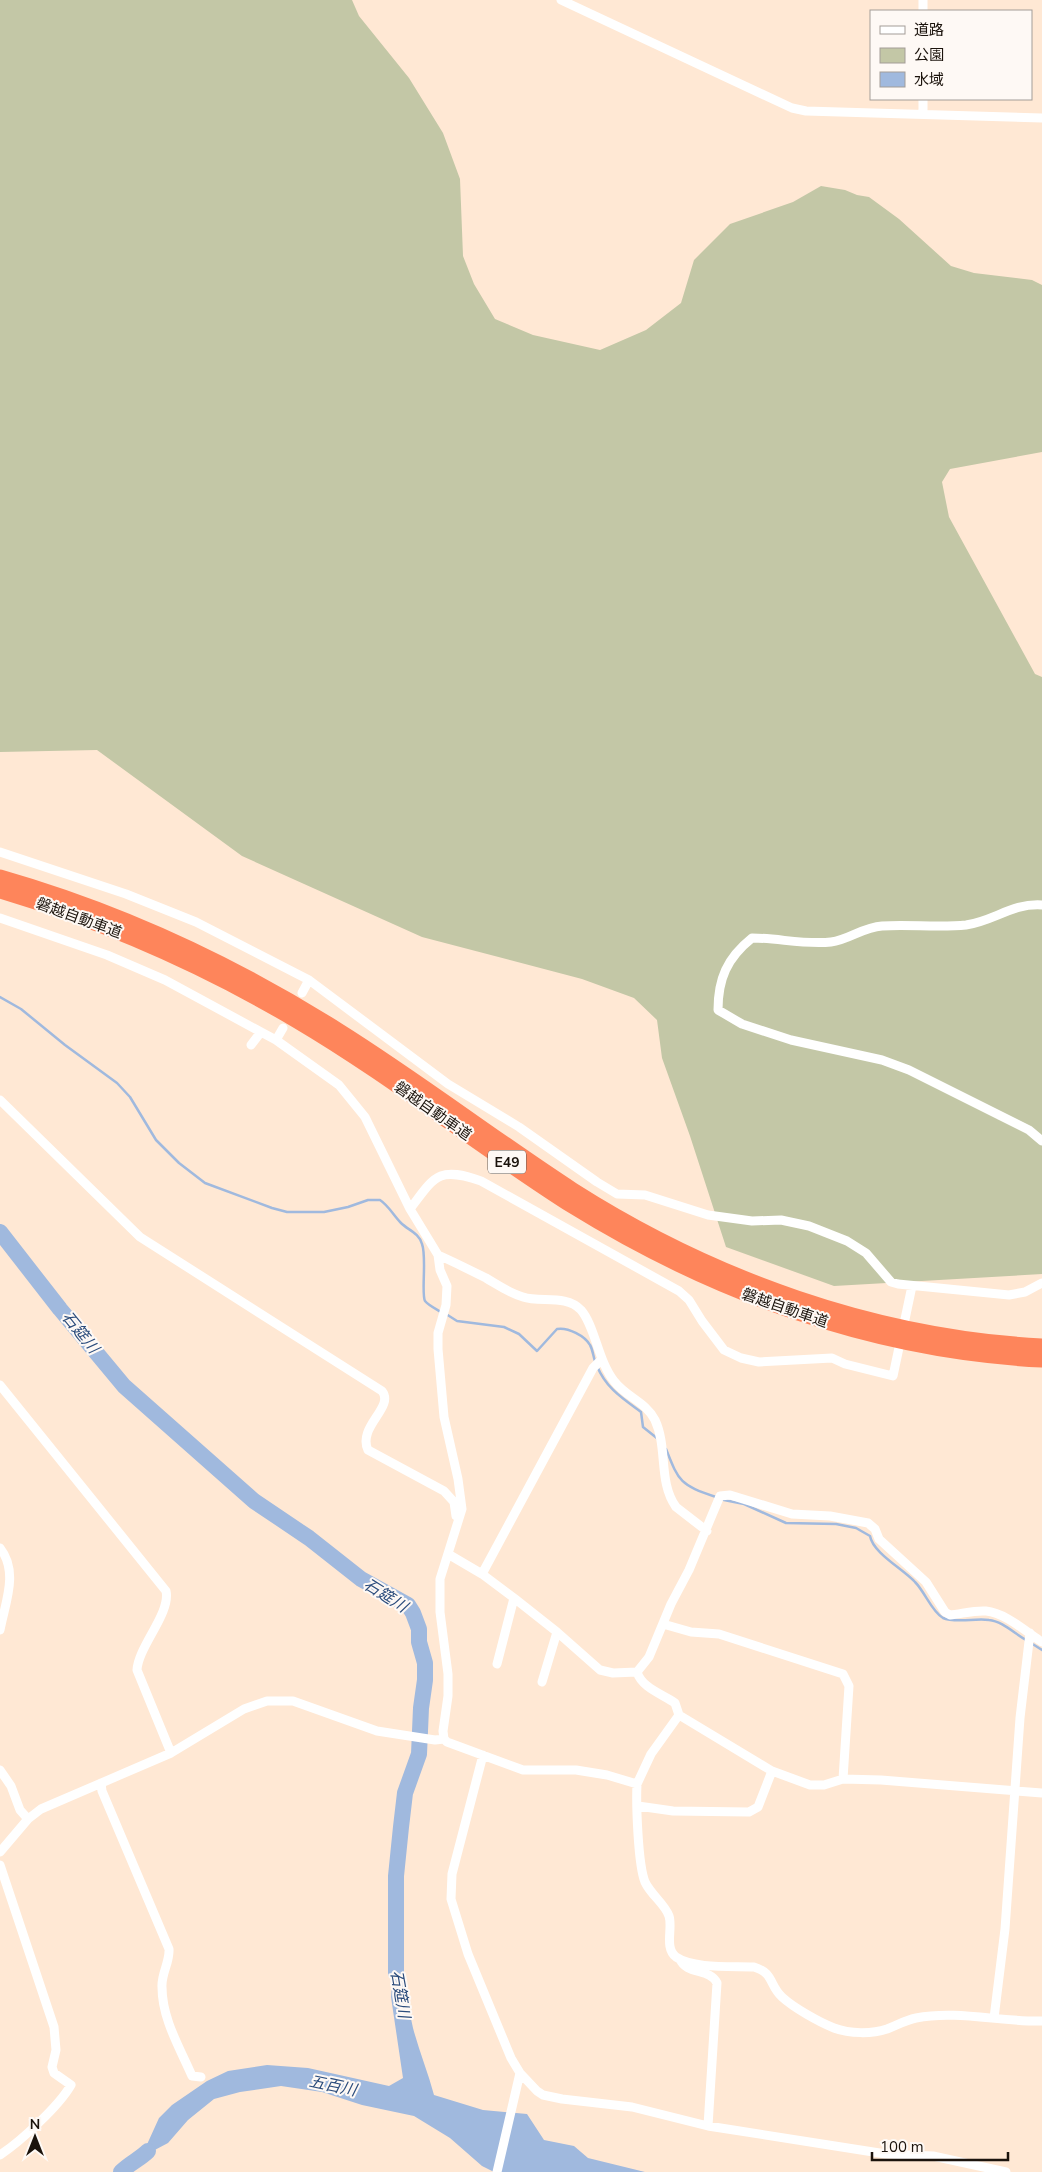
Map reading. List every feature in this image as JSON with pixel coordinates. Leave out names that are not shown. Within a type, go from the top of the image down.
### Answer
[{"type":"highway","name":"磐越自動車道","points":[[0,876],[109,914],[230,968],[265,986],[367,1048],[575,1190],[644,1232],[724,1271],[802,1300],[870,1320],[938,1334],[1042,1346]]},
{"type":"highway","name":"磐越自動車道","points":[[0,891],[56,908],[105,927],[224,980],[359,1060],[572,1205],[610,1228],[690,1271],[762,1300],[841,1327],[935,1348],[981,1355],[1042,1360]]},
{"type":"street","points":[[561,0],[792,108],[836,112],[923,113],[1042,118]]},
{"type":"street","points":[[923,100],[923,113]]},
{"type":"street","points":[[0,852],[83,878],[196,922],[309,980],[448,1084],[519,1127],[617,1194],[644,1195],[655,1200],[679,1204],[708,1215],[752,1222],[781,1220],[809,1226],[847,1241],[866,1253],[892,1282],[911,1290],[1009,1295],[1025,1292],[1042,1283]]},
{"type":"street","points":[[1042,905],[1012,908],[986,920],[965,925],[879,926],[864,929],[833,942],[802,943],[773,938],[752,938],[730,960],[718,991],[718,1010],[742,1024],[810,1046],[882,1060],[909,1070],[1029,1130],[1042,1140]]},
{"type":"street","points":[[0,918],[107,955],[165,980],[276,1040],[339,1085],[364,1117],[410,1209],[438,1255],[440,1270],[447,1286],[446,1305],[438,1333],[444,1417],[462,1509],[440,1579],[440,1612],[448,1674],[448,1696],[440,1739]]},
{"type":"street","points":[[302,993],[309,980]]},
{"type":"street","points":[[276,1040],[283,1028]]},
{"type":"street","points":[[251,1044],[261,1032]]},
{"type":"street","points":[[0,1100],[140,1237],[382,1391],[385,1394],[384,1402],[366,1437],[368,1450],[444,1491],[454,1502],[459,1523]]},
{"type":"street","points":[[410,1209],[432,1180],[438,1176],[455,1174],[470,1178],[520,1203],[679,1291],[689,1300],[702,1322],[724,1350],[740,1358],[759,1362],[832,1358],[845,1364],[893,1376],[911,1290]]},
{"type":"street","points":[[438,1255],[521,1297],[550,1299],[566,1302],[577,1307],[587,1320],[602,1360],[619,1387],[647,1408],[654,1418],[660,1438],[667,1492],[672,1503],[707,1531]]},
{"type":"street","points":[[482,1574],[593,1368],[602,1360]]},
{"type":"street","points":[[0,1385],[166,1591],[167,1596],[164,1607],[140,1657],[137,1670],[171,1753]]},
{"type":"street","points":[[637,1672],[648,1657],[707,1531],[720,1496],[723,1495],[730,1495],[792,1514],[830,1516],[868,1523],[874,1529],[879,1539],[926,1582],[945,1612],[950,1615],[984,1611],[992,1612],[1030,1633],[1042,1642]]},
{"type":"street","points":[[0,1548],[6,1556],[10,1578],[0,1630]]},
{"type":"street","points":[[448,1554],[482,1574],[514,1598],[604,1672],[637,1672]]},
{"type":"street","points":[[497,1664],[514,1598]]},
{"type":"street","points":[[663,1624],[691,1632],[719,1634],[843,1674],[849,1686],[843,1780]]},
{"type":"street","points":[[542,1682],[557,1632]]},
{"type":"street","points":[[994,2018],[1005,1929],[1014,1791],[1025,1663],[1030,1633]]},
{"type":"street","points":[[637,1672],[645,1684],[676,1703],[678,1715],[651,1754],[637,1784],[643,1875],[651,1892],[670,1917],[671,1950],[675,1956],[694,1964],[754,1967],[762,1970],[768,1974],[778,1993],[784,1998],[820,2021],[843,2030],[862,2032],[885,2029],[915,2018],[944,2014],[1042,2021]]},
{"type":"street","points":[[0,1852],[28,1819],[50,1803],[171,1753],[244,1709],[258,1703],[274,1700],[299,1702],[356,1724],[391,1733],[440,1739],[523,1770],[576,1770],[607,1775],[637,1784]]},
{"type":"street","points":[[678,1715],[772,1770],[814,1785],[824,1786],[843,1780],[881,1780],[1042,1793]]},
{"type":"street","points":[[483,1754],[452,1874],[451,1899],[468,1954],[511,2058],[520,2073],[543,2095],[632,2107],[708,2126],[886,2154],[933,2156],[1006,2172]]},
{"type":"street","points":[[0,1770],[11,1786],[20,1810],[28,1819]]},
{"type":"street","points":[[638,1806],[673,1812],[749,1812],[758,1807],[772,1770]]},
{"type":"street","points":[[101,1783],[102,1791],[169,1949],[170,1955],[162,1975],[166,2018],[192,2076],[201,2077]]},
{"type":"street","points":[[0,1865],[54,2027],[56,2043],[52,2067],[54,2074],[71,2085],[53,2108],[23,2137],[0,2154]]},
{"type":"street","points":[[680,1958],[687,1968],[711,1976],[717,1982],[708,2126]]},
{"type":"street","points":[[497,2172],[520,2073]]},
{"type":"green space","points":[[0,0],[352,0],[359,16],[409,78],[443,133],[460,179],[463,256],[474,284],[495,319],[533,335],[600,350],[646,330],[681,303],[694,260],[730,224],[793,202],[821,186],[869,197],[899,219],[951,266],[974,273],[1032,280],[1042,285],[1042,452],[950,469],[942,482],[949,517],[1035,674],[1042,677],[1042,1274],[834,1286],[726,1247],[690,1136],[662,1058],[657,1020],[634,998],[582,979],[422,937],[242,856],[97,750],[0,752]]},
{"type":"water","points":[[395,1948],[413,2028],[434,2095],[483,2110],[527,2114],[544,2140],[574,2146],[588,2158],[645,2172],[494,2172],[482,2166],[450,2138],[414,2116],[362,2105],[322,2092],[281,2086],[240,2092],[214,2099],[188,2120],[168,2143],[151,2152],[145,2159],[132,2163],[144,2151],[159,2118],[172,2105],[207,2081],[228,2071],[267,2065],[308,2068],[389,2086],[403,2078],[391,1997]]},
{"type":"waterway","points":[[0,997],[21,1009],[65,1045],[117,1083],[130,1097],[156,1140],[179,1163],[205,1183],[287,1212],[324,1212],[368,1200],[380,1200],[401,1223],[421,1240],[424,1257],[425,1301],[441,1312]]},
{"type":"waterway","name":"石筵川","points":[[0,1232],[60,1309],[124,1386],[254,1501],[309,1538],[361,1579],[408,1605],[413,1613],[419,1629],[419,1642],[425,1663],[425,1680],[421,1708],[419,1754],[405,1793],[396,1876],[396,1973]]},
{"type":"waterway","points":[[446,1314],[457,1321],[504,1327],[519,1334],[537,1351],[557,1329],[571,1331],[580,1335],[588,1342],[595,1361]]},
{"type":"waterway","points":[[597,1366],[610,1387],[641,1412],[643,1427],[658,1439]]},
{"type":"waterway","points":[[666,1449],[674,1469],[682,1481],[695,1489],[716,1497]]},
{"type":"waterway","points":[[724,1500],[744,1504],[786,1523],[836,1524],[856,1528],[870,1536],[872,1542],[882,1555],[915,1582],[935,1611],[943,1618],[994,1621],[1004,1625],[1026,1640]]},
{"type":"waterway","points":[[1031,1643],[1042,1650]]},
{"type":"waterway","name":"五百川","points":[[121,2172],[148,2151]]}]
